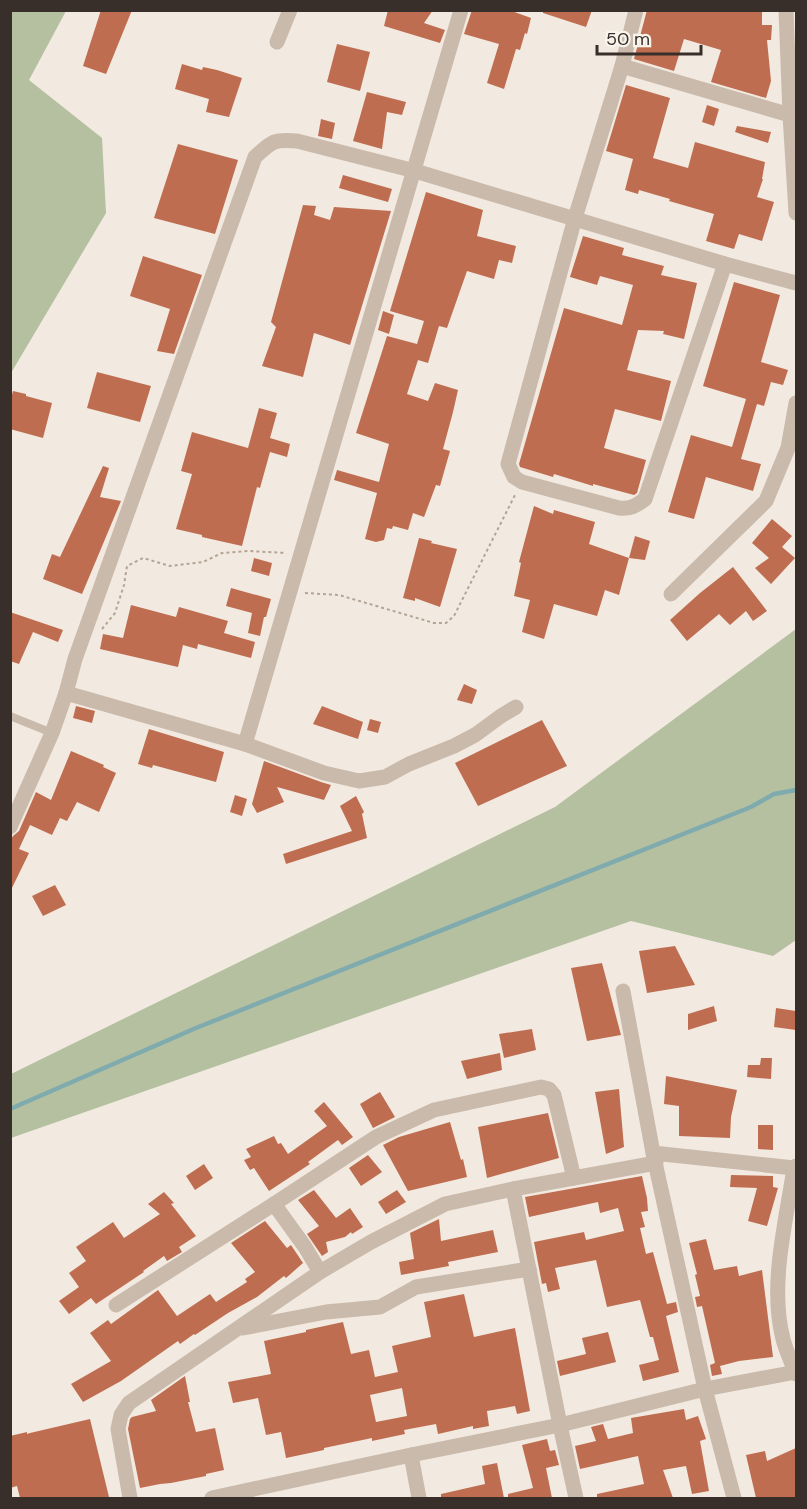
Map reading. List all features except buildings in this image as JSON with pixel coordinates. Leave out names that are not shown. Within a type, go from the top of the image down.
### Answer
[{"type":"street","points":[[278,42],[290,10]]},
{"type":"street","points":[[245,744],[461,10]]},
{"type":"street","points":[[636,10],[622,66],[575,218],[508,464],[514,477],[522,482],[619,508],[629,509],[645,499],[725,264]]},
{"type":"street","points":[[786,10],[796,213]]},
{"type":"street","points":[[622,66],[790,115]]},
{"type":"street","points":[[10,827],[52,733],[75,659],[255,157],[268,145],[281,139],[297,141],[415,171],[796,283]]},
{"type":"street","points":[[671,594],[766,501],[788,448],[796,403]]},
{"type":"street","points":[[66,693],[245,744],[324,773],[359,781],[385,777],[409,764],[454,746],[475,735],[516,707]]},
{"type":"street","points":[[623,991],[654,1158],[705,1389],[734,1498]]},
{"type":"street","points":[[116,1305],[375,1137],[434,1110],[541,1087],[549,1089],[554,1095],[574,1178]]},
{"type":"street","points":[[130,1498],[118,1429],[121,1415],[129,1403],[320,1272],[371,1242],[445,1204],[574,1178],[654,1158],[795,1167],[778,1269],[779,1316],[783,1340],[796,1373],[705,1389],[560,1425],[212,1498]]},
{"type":"street","points":[[513,1189],[576,1498]]},
{"type":"street","points":[[274,1204],[320,1272]]},
{"type":"street","points":[[235,1330],[326,1312],[380,1307],[416,1287],[529,1269]]},
{"type":"street","points":[[411,1455],[419,1498]]},
{"type":"lane","points":[[10,716],[52,733]]},
{"type":"path","points":[[289,593],[311,592],[339,595],[434,623],[446,623],[454,616],[522,482]]},
{"type":"path","points":[[100,631],[114,614],[124,585],[127,566],[143,558],[170,566],[203,562],[222,553],[249,551],[301,554]]},
{"type":"green space","points":[[11,10],[66,11],[29,80],[102,138],[106,213],[11,373]]},
{"type":"green space","points":[[796,629],[796,940],[773,956],[631,921],[11,1138],[11,1074],[555,807]]},
{"type":"waterway","points":[[10,1109],[196,1028],[751,807],[774,794],[796,790]]}]
